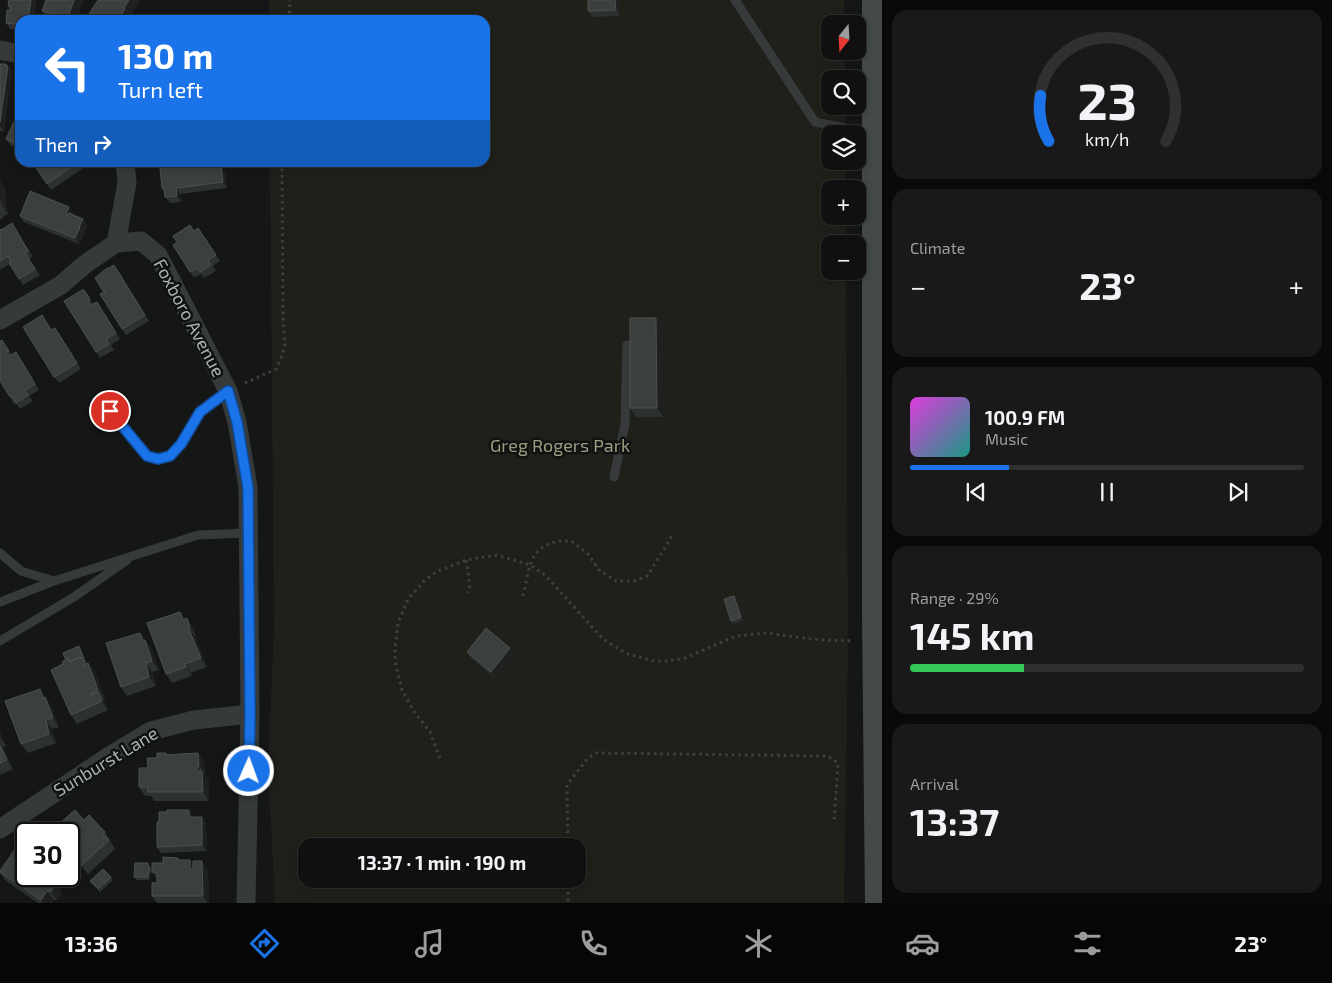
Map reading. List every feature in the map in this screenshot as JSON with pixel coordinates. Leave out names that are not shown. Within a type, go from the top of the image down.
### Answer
[{"type":"street","points":[[875,0],[879,372],[878,903]]},
{"type":"street","points":[[0,50],[15,53]]},
{"type":"street","points":[[0,320],[61,285],[84,265],[116,243],[127,183],[125,167]]},
{"type":"street","name":"Foxboro Avenue","points":[[116,243],[141,241],[158,255],[228,391],[237,422],[248,488],[250,714],[246,903]]},
{"type":"street","name":"Sunburst Lane","points":[[0,829],[108,757],[151,731],[194,720],[250,714]]},
{"type":"lane","points":[[734,0],[815,122],[876,134]]},
{"type":"lane","points":[[614,477],[625,424],[627,345]]},
{"type":"lane","points":[[110,411],[147,456],[158,459],[170,456],[181,444],[200,412],[228,391]]},
{"type":"lane","points":[[0,602],[54,581],[198,534],[248,533]]},
{"type":"lane","points":[[0,553],[21,571],[54,581]]},
{"type":"lane","points":[[0,641],[74,597],[135,555]]},
{"type":"path","points":[[289,15],[290,0]]},
{"type":"path","points":[[228,391],[276,369],[285,348],[282,167]]},
{"type":"path","points":[[522,596],[530,565],[535,554],[544,546],[557,541],[571,541],[588,554],[599,570],[616,581],[634,581],[647,576],[672,536]]},
{"type":"path","points":[[440,758],[430,732],[415,713],[402,690],[395,661],[396,635],[402,610],[416,589],[436,572],[466,560],[497,555],[530,565],[550,580],[603,638],[619,650],[638,658],[669,661],[685,658],[736,636],[766,633],[821,640],[854,641]]},
{"type":"path","points":[[466,560],[470,586],[467,593]]},
{"type":"path","points":[[568,838],[567,785],[588,758],[596,753],[828,756],[838,763],[834,823]]},
{"type":"path","points":[[568,888],[568,903]]},
{"type":"green space","name":"Greg Rogers Park","points":[[269,0],[844,0],[844,15],[821,15],[821,60],[845,60],[845,70],[821,70],[821,115],[845,115],[845,125],[821,125],[821,170],[846,170],[846,180],[821,180],[821,225],[846,225],[846,235],[821,235],[821,280],[846,280],[848,649],[844,903],[275,903],[268,765],[274,631],[270,167],[490,167],[490,15],[269,15]]},
{"type":"building","points":[[9,0],[31,0],[29,15],[15,15],[15,24],[6,23],[7,10],[10,10],[10,6],[8,6]]},
{"type":"building","points":[[46,0],[74,0],[69,15],[48,15],[49,13],[42,11]]},
{"type":"building","points":[[98,0],[129,0],[121,15],[88,15]]},
{"type":"building","points":[[588,0],[615,0],[616,10],[588,11]]},
{"type":"building","points":[[0,64],[8,66],[0,122]]},
{"type":"building","points":[[15,120],[15,144],[6,139]]},
{"type":"building","points":[[35,167],[71,167],[47,184]]},
{"type":"building","points":[[221,167],[223,182],[176,188],[177,196],[165,197],[160,168]]},
{"type":"building","points":[[30,191],[69,207],[66,214],[68,215],[69,213],[83,219],[75,238],[20,216]]},
{"type":"building","points":[[12,223],[28,251],[25,253],[35,269],[19,279],[9,263],[11,262],[8,256],[0,261],[0,229]]},
{"type":"building","points":[[190,225],[194,231],[198,228],[216,255],[208,260],[211,265],[200,272],[197,268],[190,272],[173,245],[177,242],[173,236]]},
{"type":"building","points":[[114,265],[145,315],[122,329],[100,294],[106,291],[103,291],[95,278]]},
{"type":"building","points":[[82,290],[90,299],[88,301],[90,305],[97,302],[116,333],[106,339],[109,344],[96,352],[64,301]]},
{"type":"building","points":[[42,315],[51,330],[55,328],[77,363],[54,377],[23,327]]},
{"type":"building","points":[[630,318],[656,318],[657,408],[630,408]]},
{"type":"building","points":[[2,340],[9,351],[6,352],[9,356],[16,352],[35,384],[25,390],[28,395],[16,403],[0,381],[0,341]]},
{"type":"building","points":[[734,596],[741,617],[731,621],[724,599]]},
{"type":"building","points":[[180,612],[183,620],[187,618],[190,627],[188,627],[201,658],[185,664],[186,667],[166,674],[147,623]]},
{"type":"building","points":[[486,628],[510,648],[491,672],[467,652]]},
{"type":"building","points":[[140,633],[143,641],[145,640],[152,661],[146,663],[149,677],[121,687],[106,643]]},
{"type":"building","points":[[79,646],[83,657],[70,661],[68,658],[66,660],[63,653]]},
{"type":"building","points":[[80,657],[81,659],[83,657],[85,662],[83,665],[88,663],[98,690],[90,694],[98,692],[102,701],[71,715],[51,670],[63,664],[62,662],[68,658],[70,662]]},
{"type":"building","points":[[40,689],[53,718],[46,720],[49,734],[21,744],[5,701]]},
{"type":"building","points":[[0,745],[7,760],[0,763]]},
{"type":"building","points":[[157,753],[166,753],[166,755],[198,753],[199,766],[197,766],[197,771],[202,771],[203,792],[148,792],[148,787],[139,787],[139,768],[148,768],[147,758],[157,758]]},
{"type":"building","points":[[75,810],[84,820],[89,815],[105,832],[103,834],[109,840],[82,865],[80,863],[80,822],[61,822]]},
{"type":"building","points":[[167,810],[189,810],[189,817],[202,817],[202,845],[157,847],[159,812],[167,812]]},
{"type":"building","points":[[15,849],[15,882],[0,871]]},
{"type":"building","points":[[163,857],[190,860],[190,869],[193,869],[193,861],[202,861],[203,896],[152,896],[152,883],[157,883],[157,872],[152,872],[152,863],[163,863]]},
{"type":"building","points":[[135,863],[148,863],[148,867],[150,867],[148,877],[134,877]]},
{"type":"building","points":[[103,869],[111,877],[98,889],[90,881]]},
{"type":"building","points":[[22,887],[54,887],[51,891],[47,891],[41,900]]},
{"type":"route","points":[[110,411],[147,456],[158,459],[170,456],[181,444],[200,412],[228,391],[237,422],[248,488],[249,771]]}]
